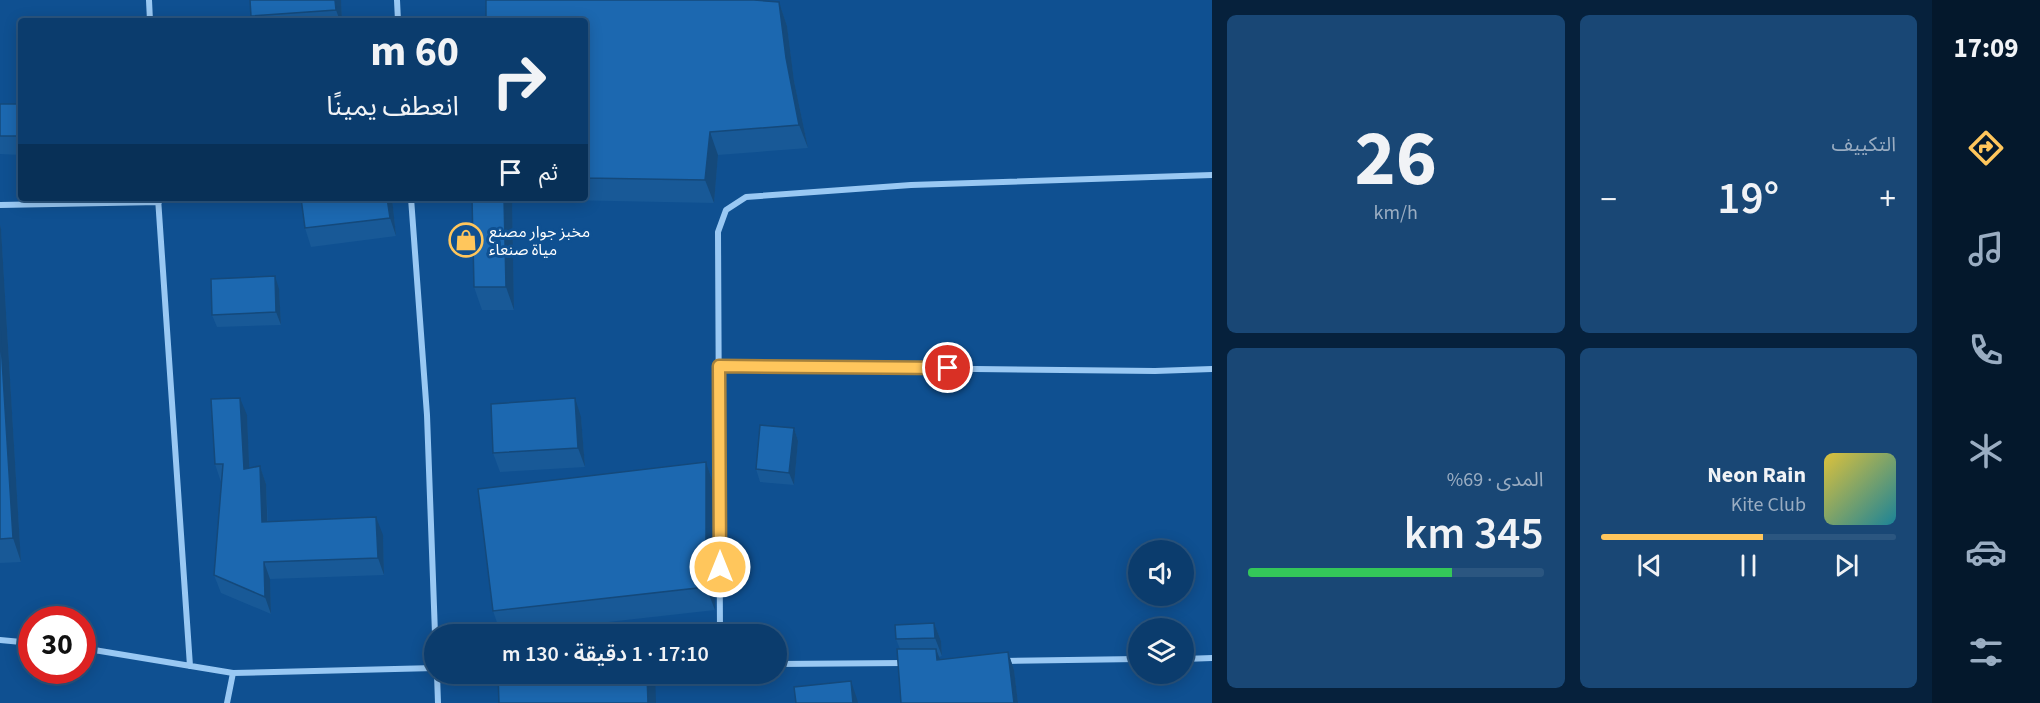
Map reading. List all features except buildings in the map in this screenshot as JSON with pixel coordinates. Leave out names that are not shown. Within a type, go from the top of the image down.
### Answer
[{"type":"street","points":[[149,0],[150,18]]},
{"type":"street","points":[[397,0],[398,18]]},
{"type":"street","points":[[720,624],[718,232],[726,210],[746,197],[910,185],[1212,175]]},
{"type":"street","points":[[0,205],[126,201]]},
{"type":"street","points":[[158,201],[190,666]]},
{"type":"street","points":[[411,201],[427,415],[435,624]]},
{"type":"street","points":[[719,366],[1155,371],[1212,369]]},
{"type":"street","points":[[0,640],[18,641]]},
{"type":"street","points":[[96,650],[233,673],[424,668]]},
{"type":"street","points":[[1194,659],[1212,658]]},
{"type":"street","points":[[999,661],[1128,659]]},
{"type":"street","points":[[787,664],[917,662]]},
{"type":"street","points":[[227,703],[233,673]]},
{"type":"street","points":[[437,684],[438,703]]},
{"type":"place","name":"مخبز جوار مصنع مياة صنعاء","points":[[466,240]]},
{"type":"route","points":[[720,567],[719,366],[948,368]]}]
